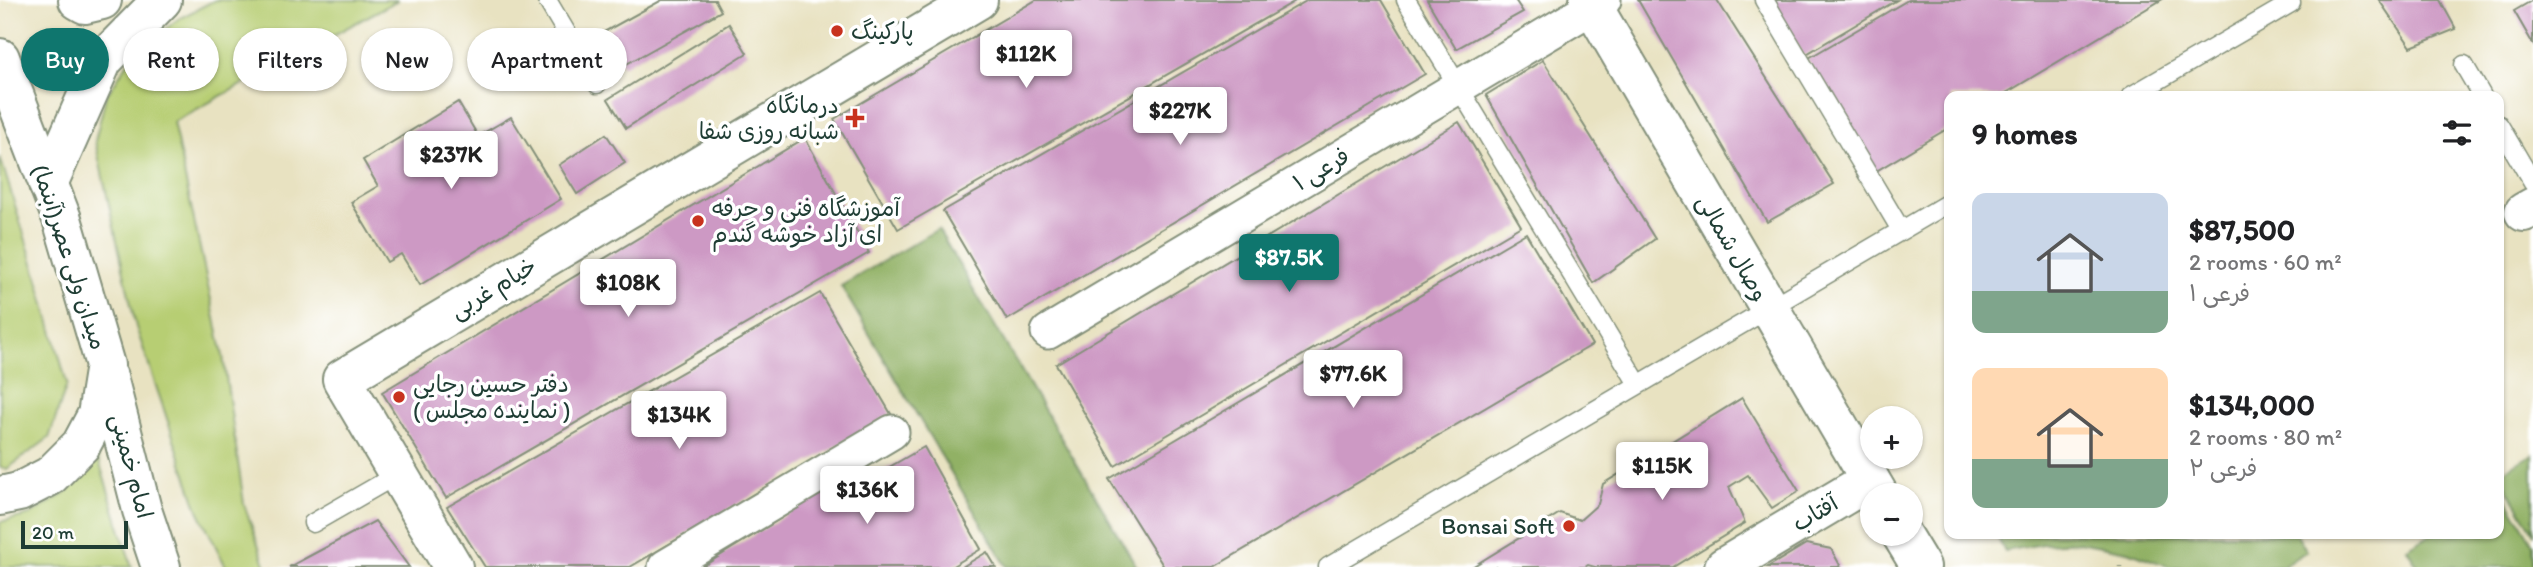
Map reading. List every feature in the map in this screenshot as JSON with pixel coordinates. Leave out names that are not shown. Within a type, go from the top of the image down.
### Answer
[{"type":"street","points":[[78,0],[85,4],[102,0]]},
{"type":"street","points":[[48,184],[103,60],[162,0]]},
{"type":"street","name":"خیام غربی","points":[[453,567],[342,379],[978,0]]},
{"type":"street","name":"فرعی ۱","points":[[1048,332],[1595,2]]},
{"type":"street","name":"وصال شمالی","points":[[1595,2],[1768,308],[1871,483]]},
{"type":"street","name":"میدان ولی عصر(آبنما)","points":[[0,58],[62,219],[105,365],[97,415],[80,445],[50,476],[19,492],[0,496]]},
{"type":"street","name":"امام خمینی","points":[[105,365],[142,510],[162,559]]},
{"type":"street","points":[[664,567],[892,432]]},
{"type":"street","name":"آفتاب","points":[[1724,567],[1860,495]]},
{"type":"street","points":[[1909,546],[1921,567]]},
{"type":"lane","points":[[547,0],[564,28]]},
{"type":"lane","points":[[1406,0],[1638,384]]},
{"type":"lane","points":[[1765,0],[1901,230]]},
{"type":"lane","points":[[2140,91],[2291,3]]},
{"type":"lane","points":[[2464,65],[2479,91]]},
{"type":"lane","points":[[2504,137],[2530,200]]},
{"type":"lane","points":[[1328,567],[1944,205]]},
{"type":"lane","points":[[313,523],[398,474]]},
{"type":"green space","points":[[215,0],[398,0],[346,28],[233,28],[233,89],[173,122],[223,356],[244,504],[266,567],[226,567],[198,510],[136,327],[95,141],[106,96],[123,70],[123,91],[219,91],[219,28],[167,28],[178,19]]},
{"type":"green space","points":[[0,157],[67,384],[49,438],[7,469],[0,467]]},
{"type":"green space","points":[[938,229],[1137,567],[1007,567],[841,286]]},
{"type":"green space","points":[[2533,454],[2533,532],[2504,483],[2504,471]]},
{"type":"green space","points":[[98,458],[132,567],[0,567],[0,522],[30,515],[68,491]]},
{"type":"green space","points":[[2504,494],[2533,544],[2533,567],[2418,567],[2407,548],[2422,539],[2504,539]]},
{"type":"green space","points":[[1998,539],[2299,539],[2307,551],[2281,567],[2170,567],[2128,551],[2079,542],[2042,544],[2005,551]]},
{"type":"building","points":[[662,0],[715,0],[721,11],[627,64],[627,28],[611,28]]},
{"type":"building","points":[[1036,0],[1297,0],[898,229],[834,119]]},
{"type":"building","points":[[1308,0],[1381,0],[1425,74],[1007,320],[943,211]]},
{"type":"building","points":[[1427,0],[1515,0],[1523,12],[1456,49]]},
{"type":"building","points":[[1638,0],[1717,0],[1834,184],[1767,222]]},
{"type":"building","points":[[1772,0],[1897,0],[1803,56]]},
{"type":"building","points":[[1908,0],[2161,0],[2009,91],[1944,91],[1944,131],[1871,174],[1807,59]]},
{"type":"building","points":[[2379,0],[2440,0],[2456,29],[2411,47]]},
{"type":"building","points":[[2533,0],[2533,44],[2514,11]]},
{"type":"building","points":[[729,24],[747,53],[626,128],[608,99],[621,91],[627,91],[627,87]]},
{"type":"building","points":[[1543,60],[1655,239],[1593,283],[1486,95]]},
{"type":"building","points":[[458,102],[478,136],[511,117],[561,199],[420,285],[401,254],[387,262],[351,202],[378,186],[363,160]]},
{"type":"building","points":[[1459,122],[1521,226],[1115,466],[1056,364]]},
{"type":"building","points":[[606,134],[625,163],[577,194],[559,165]]},
{"type":"building","points":[[805,138],[869,253],[446,498],[382,392]]},
{"type":"building","points":[[1526,233],[1592,345],[1214,567],[1164,567],[1109,479]]},
{"type":"building","points":[[820,293],[891,414],[630,567],[485,567],[447,507]]},
{"type":"building","points":[[1742,398],[1799,491],[1772,508],[1748,475],[1729,487],[1745,523],[1673,567],[1472,567],[1560,513],[1580,520],[1598,504],[1603,484]]},
{"type":"building","points":[[924,447],[981,549],[951,567],[702,567],[828,489],[834,499]]},
{"type":"building","points":[[375,521],[409,567],[289,567]]},
{"type":"building","points":[[1806,544],[1831,549],[1841,567],[1768,567]]},
{"type":"building","points":[[987,552],[996,567],[962,567]]},
{"type":"place","name":"پارکینگ","points":[[837,31]]},
{"type":"place","name":"درمانگاه شبانه روزی شفا","points":[[855,118]]},
{"type":"place","name":"آموزشگاه فنی و حرفه ای آزاد خوشه گندم","points":[[698,221]]},
{"type":"place","name":"دفتر حسین رجایی ( نماینده مجلس )","points":[[399,397]]},
{"type":"place","name":"Bonsai Soft","points":[[1569,526]]}]
